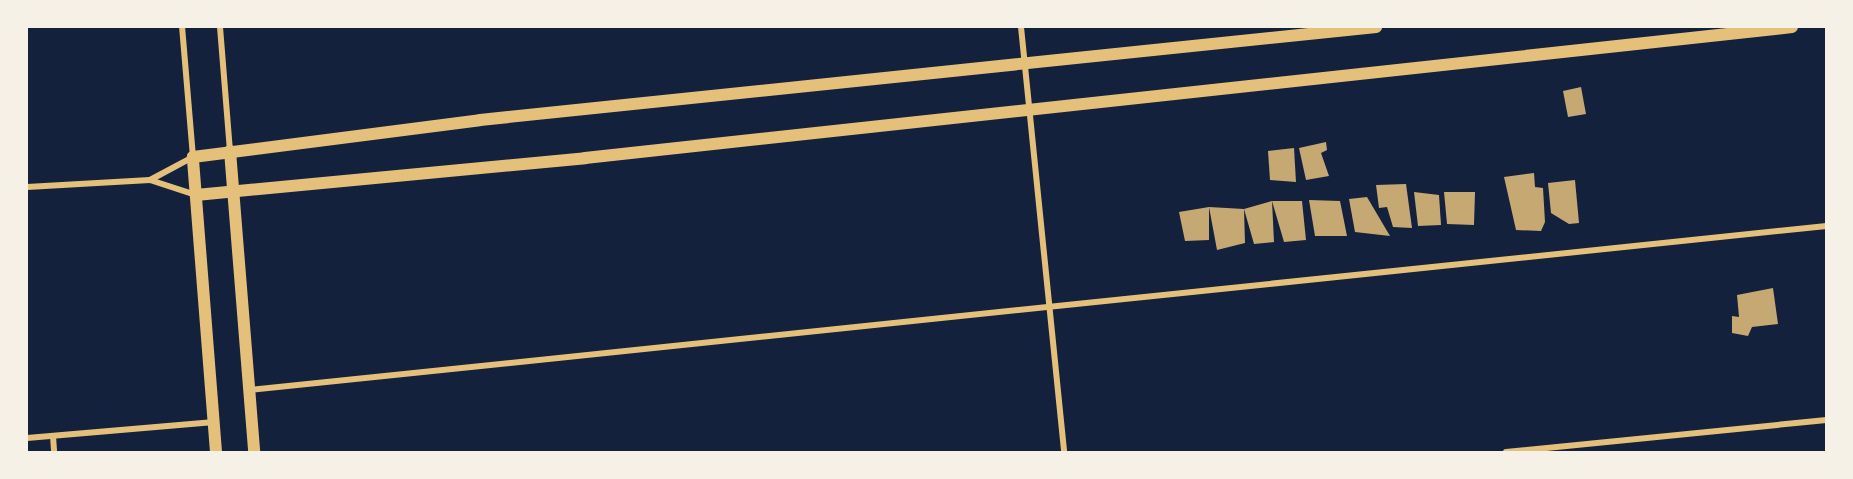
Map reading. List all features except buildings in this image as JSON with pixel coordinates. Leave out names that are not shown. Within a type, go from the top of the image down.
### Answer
[{"type":"main road","points":[[216,452],[193,157],[480,120],[1376,27]]},
{"type":"main road","points":[[196,195],[585,158],[1792,27]]},
{"type":"main road","points":[[230,152],[254,452]]},
{"type":"street","points":[[150,180],[193,157],[182,27]]},
{"type":"street","points":[[220,27],[230,152]]},
{"type":"street","points":[[1021,27],[1064,452]]},
{"type":"street","points":[[27,187],[150,180],[196,195]]},
{"type":"street","points":[[250,390],[1826,226]]},
{"type":"street","points":[[1506,452],[1826,420]]},
{"type":"street","points":[[27,438],[214,422]]},
{"type":"street","points":[[53,436],[54,452]]}]
